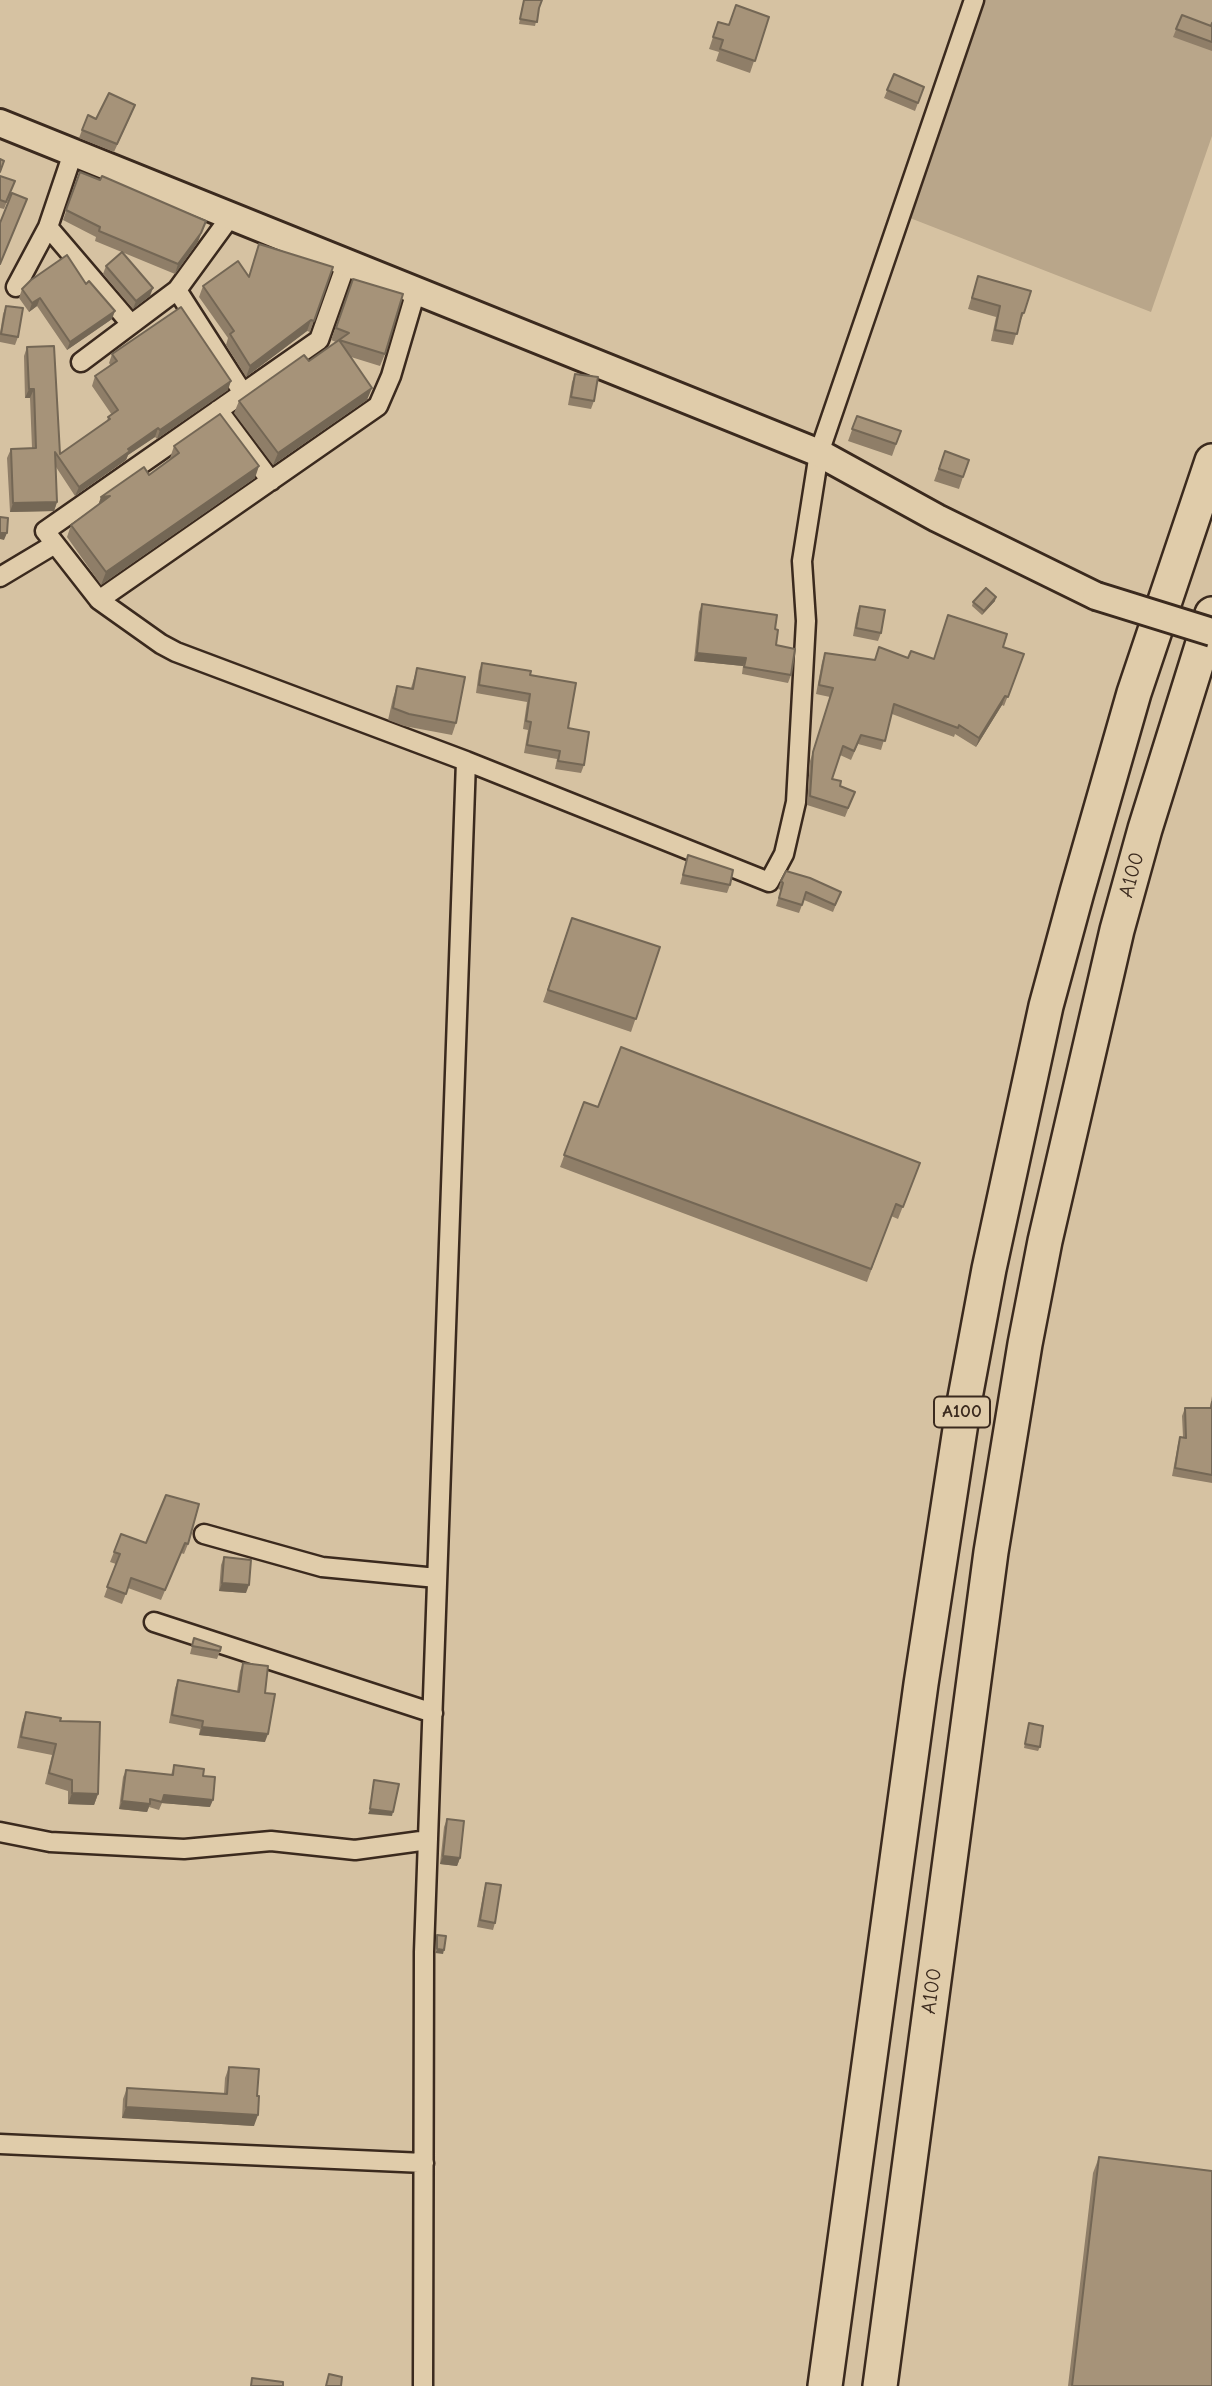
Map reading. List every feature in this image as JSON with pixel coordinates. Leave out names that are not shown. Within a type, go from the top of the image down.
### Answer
[{"type":"highway","name":"A100","points":[[825,2386],[921,1684],[964,1403],[989,1269],[1043,1019],[1076,892],[1134,693],[1212,461]]},
{"type":"highway","name":"A100","points":[[880,2386],[989,1565],[1026,1344],[1048,1228],[1117,930],[1145,829],[1212,614]]},
{"type":"street","points":[[346,264],[319,340],[44,531],[99,600],[176,652],[466,761],[769,882],[784,854],[796,802],[806,621],[802,561],[820,453],[974,0]]},
{"type":"street","points":[[0,123],[820,453],[937,518],[1096,596],[1212,632]]},
{"type":"street","points":[[16,287],[48,227],[73,153]]},
{"type":"street","points":[[81,362],[177,290],[231,216]]},
{"type":"street","points":[[48,227],[131,324]]},
{"type":"street","points":[[177,290],[243,393]]},
{"type":"street","points":[[99,600],[378,406],[391,376],[416,291]]},
{"type":"street","points":[[218,410],[271,481]]},
{"type":"street","points":[[0,578],[55,544]]},
{"type":"street","points":[[423,2386],[424,1952],[466,761]]},
{"type":"street","points":[[204,1534],[323,1567],[437,1578]]},
{"type":"street","points":[[154,1622],[433,1713]]},
{"type":"street","points":[[0,1832],[50,1842],[184,1849],[271,1841],[355,1850],[428,1840]]},
{"type":"street","points":[[0,2144],[424,2163]]},
{"type":"shaded area","points":[[984,0],[1212,0],[1212,136],[1151,312],[910,218]]},
{"type":"building","points":[[524,0],[542,0],[537,22],[520,19]]},
{"type":"building","points":[[736,5],[769,17],[755,61],[720,49],[723,40],[713,37],[718,22],[729,25]]},
{"type":"building","points":[[1182,15],[1211,26],[1212,23],[1212,42],[1176,29]]},
{"type":"building","points":[[894,74],[924,87],[918,103],[887,90]]},
{"type":"building","points":[[109,93],[135,105],[117,144],[82,130],[88,115],[96,119]]},
{"type":"building","points":[[80,172],[100,180],[102,176],[206,221],[201,233],[178,264],[99,231],[100,227],[66,210]]},
{"type":"building","points":[[0,176],[15,181],[6,202],[0,200]]},
{"type":"building","points":[[12,193],[27,199],[0,264],[0,223]]},
{"type":"building","points":[[259,244],[333,267],[314,321],[311,320],[250,366],[230,334],[234,331],[203,286],[238,261],[249,277]]},
{"type":"building","points":[[122,252],[153,288],[136,301],[106,266]]},
{"type":"building","points":[[67,255],[86,284],[89,281],[115,311],[70,342],[40,298],[32,303],[22,289]]},
{"type":"building","points":[[978,276],[1031,291],[1017,334],[995,330],[1000,306],[972,298]]},
{"type":"building","points":[[353,279],[403,294],[385,354],[339,340],[349,333],[336,328]]},
{"type":"building","points":[[6,306],[23,308],[18,337],[1,334]]},
{"type":"building","points":[[181,307],[231,381],[160,430],[158,428],[79,487],[55,452],[57,502],[13,503],[11,449],[36,448],[34,389],[29,389],[27,347],[54,346],[60,454],[110,419],[108,417],[118,410],[95,376],[117,361],[112,354]]},
{"type":"building","points":[[339,340],[372,388],[278,453],[239,401],[304,355],[309,361]]},
{"type":"building","points":[[575,374],[598,377],[594,401],[571,397]]},
{"type":"building","points":[[220,414],[259,466],[106,572],[71,525],[110,496],[101,497],[144,467],[149,475],[179,453],[174,446]]},
{"type":"building","points":[[857,416],[901,431],[896,444],[852,429]]},
{"type":"building","points":[[945,451],[969,460],[963,477],[939,469]]},
{"type":"building","points":[[0,517],[8,518],[7,533],[0,533]]},
{"type":"building","points":[[986,588],[996,597],[984,611],[973,602]]},
{"type":"building","points":[[702,604],[777,615],[776,645],[795,649],[791,675],[744,667],[746,658],[697,653]]},
{"type":"building","points":[[860,606],[885,610],[881,633],[856,628]]},
{"type":"building","points":[[948,615],[1007,634],[1003,647],[1024,654],[1008,697],[1005,696],[979,738],[959,725],[958,728],[894,704],[885,741],[861,735],[854,751],[843,746],[832,779],[841,781],[840,786],[855,792],[848,808],[810,796],[813,752],[833,688],[819,685],[825,653],[875,660],[879,647],[908,658],[911,651],[934,659]]},
{"type":"building","points":[[482,663],[531,671],[530,675],[576,683],[568,728],[589,732],[584,765],[558,761],[560,751],[527,745],[531,722],[526,721],[530,694],[479,685]]},
{"type":"building","points":[[417,668],[465,677],[456,723],[409,714],[393,708],[397,686],[413,689]]},
{"type":"building","points":[[688,855],[733,870],[730,885],[683,875]]},
{"type":"building","points":[[786,871],[841,892],[835,905],[806,892],[802,905],[779,898],[783,883],[781,881]]},
{"type":"building","points":[[572,918],[660,947],[636,1019],[548,990]]},
{"type":"building","points":[[621,1047],[920,1163],[903,1207],[896,1204],[871,1269],[564,1155],[584,1102],[598,1107]]},
{"type":"building","points":[[1212,1402],[1212,1475],[1175,1468],[1180,1437],[1186,1438],[1185,1408],[1211,1408]]},
{"type":"building","points":[[166,1495],[199,1504],[188,1544],[185,1543],[165,1590],[131,1578],[126,1594],[107,1587],[120,1554],[114,1552],[121,1534],[146,1543]]},
{"type":"building","points":[[224,1557],[251,1560],[249,1585],[222,1583]]},
{"type":"building","points":[[194,1638],[221,1647],[220,1651],[192,1646]]},
{"type":"building","points":[[243,1663],[268,1666],[265,1693],[275,1694],[268,1734],[202,1727],[203,1721],[172,1715],[178,1680],[239,1692]]},
{"type":"building","points":[[26,1712],[61,1718],[60,1721],[100,1722],[98,1794],[72,1793],[72,1780],[49,1773],[56,1744],[21,1737]]},
{"type":"building","points":[[1029,1723],[1043,1726],[1040,1747],[1025,1744]]},
{"type":"building","points":[[174,1765],[204,1769],[203,1776],[215,1777],[213,1800],[164,1795],[162,1802],[150,1799],[150,1804],[122,1801],[126,1770],[173,1775]]},
{"type":"building","points":[[374,1780],[399,1784],[393,1812],[370,1809]]},
{"type":"building","points":[[447,1819],[464,1821],[460,1858],[443,1856]]},
{"type":"building","points":[[486,1883],[501,1885],[495,1923],[480,1920]]},
{"type":"building","points":[[437,1935],[446,1936],[444,1950],[437,1949]]},
{"type":"building","points":[[229,2067],[259,2069],[258,2115],[126,2107],[127,2088],[227,2094]]},
{"type":"building","points":[[1099,2157],[1212,2171],[1212,2386],[1072,2386]]},
{"type":"building","points":[[329,2374],[342,2377],[341,2386],[326,2386]]},
{"type":"building","points":[[252,2378],[283,2382],[283,2386],[251,2386]]}]
